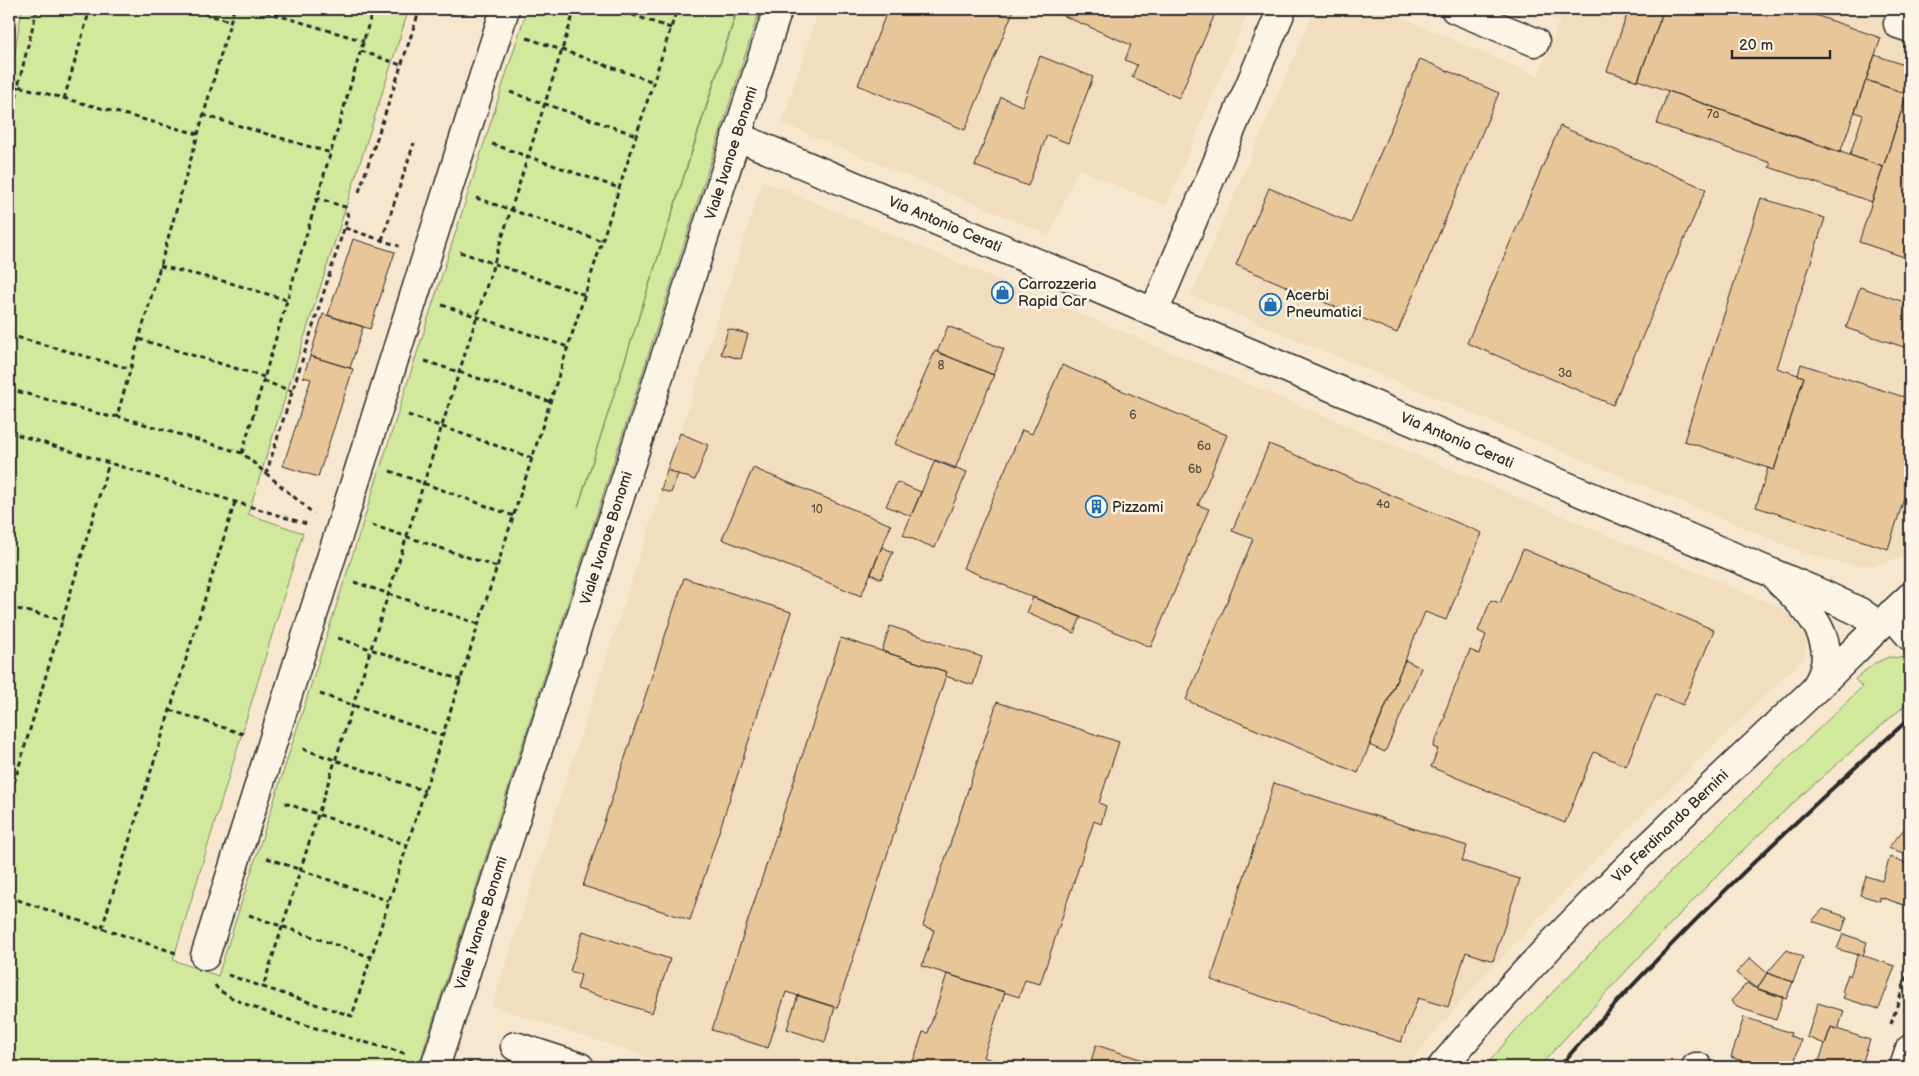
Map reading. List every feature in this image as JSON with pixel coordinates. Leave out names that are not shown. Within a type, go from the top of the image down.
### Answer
[{"type":"street","name":"Viale Ivanoe Bonomi","points":[[436,1064],[778,9]]},
{"type":"street","points":[[1154,312],[1282,9]]},
{"type":"street","points":[[1455,9],[1535,42]]},
{"type":"street","points":[[199,960],[220,905],[427,248],[502,18]]},
{"type":"street","name":"Via Antonio Cerati","points":[[736,136],[1850,606],[1893,612],[1910,636]]},
{"type":"street","name":"Via Antonio Cerati","points":[[1760,568],[1785,587],[1814,618],[1822,631],[1826,647],[1826,663],[1821,679],[1809,695]]},
{"type":"street","name":"Via Ferdinando Bernini","points":[[1442,1067],[1507,992],[1585,909],[1893,612]]},
{"type":"street","points":[[1904,1067],[1910,1049]]},
{"type":"street","points":[[508,1056],[580,1067]]},
{"type":"path","points":[[9,160],[18,86],[37,9]]},
{"type":"path","points":[[64,99],[90,9]]},
{"type":"path","points":[[187,9],[230,21]]},
{"type":"path","points":[[117,416],[234,9]]},
{"type":"path","points":[[257,9],[364,41]]},
{"type":"path","points":[[242,453],[373,9]]},
{"type":"path","points":[[359,192],[420,9]]},
{"type":"path","points":[[262,987],[575,9]]},
{"type":"path","points":[[615,9],[671,28]]},
{"type":"path","points":[[9,897],[199,960],[262,987],[352,1016],[677,9]]},
{"type":"path","points":[[502,18],[562,50],[654,82]]},
{"type":"path","points":[[361,51],[401,65]]},
{"type":"path","points":[[481,82],[636,135]]},
{"type":"path","points":[[18,86],[198,134]]},
{"type":"path","points":[[203,115],[331,153]]},
{"type":"path","points":[[464,134],[620,188]]},
{"type":"path","points":[[382,240],[414,143]]},
{"type":"path","points":[[447,188],[602,241]]},
{"type":"path","points":[[266,474],[348,216],[345,207],[317,198]]},
{"type":"path","points":[[345,228],[382,240],[427,248],[493,264],[585,295]]},
{"type":"path","points":[[160,266],[227,282],[287,300]]},
{"type":"path","points":[[412,296],[568,347]]},
{"type":"path","points":[[9,335],[131,369]]},
{"type":"path","points":[[139,339],[264,379],[292,390]]},
{"type":"path","points":[[395,351],[551,402]]},
{"type":"path","points":[[9,389],[112,417],[117,416],[242,453],[266,474],[340,524]]},
{"type":"path","points":[[378,404],[532,458]]},
{"type":"path","points":[[9,432],[235,502],[340,524],[497,567]]},
{"type":"path","points":[[360,460],[514,516]]},
{"type":"path","points":[[9,800],[110,463]]},
{"type":"path","points":[[102,928],[235,502]]},
{"type":"path","points":[[325,573],[479,624]]},
{"type":"path","points":[[9,607],[63,620]]},
{"type":"path","points":[[308,627],[461,680]]},
{"type":"path","points":[[290,684],[443,736]]},
{"type":"path","points":[[170,710],[335,760],[425,791]]},
{"type":"path","points":[[255,793],[408,845]]},
{"type":"path","points":[[238,848],[389,901]]},
{"type":"path","points":[[220,905],[371,957]]},
{"type":"path","points":[[199,960],[216,988],[222,994],[240,1003],[436,1064],[508,1056]]},
{"type":"path","points":[[1889,1030],[1910,966]]},
{"type":"shaded area","points":[[819,9],[1249,9],[1166,206],[1078,169],[1049,235],[782,123]]},
{"type":"shaded area","points":[[1315,9],[1381,9],[1538,76],[1560,22],[1530,9],[1910,9],[1910,555],[1875,565],[1857,565],[1836,562],[1797,550],[1191,295]]},
{"type":"shaded area","points":[[763,181],[1779,607],[1801,625],[1806,642],[1805,657],[1585,870],[1480,980],[1405,1067],[679,1067],[492,1006]]},
{"type":"green space","points":[[22,9],[409,9],[248,514],[303,533],[173,960],[218,976],[527,9],[737,9],[578,507],[738,9],[760,9],[418,1067],[10,1067],[9,86]]},
{"type":"green space","points":[[1889,657],[1904,658],[1910,661],[1910,701],[1801,796],[1738,855],[1612,986],[1539,1067],[1485,1067],[1514,1032],[1672,870],[1862,687],[1855,679],[1875,663]]},
{"type":"building","points":[[888,9],[1014,9],[965,130],[858,85]]},
{"type":"building","points":[[1057,9],[1217,9],[1179,98],[1132,77],[1137,65],[1125,60],[1131,45],[1055,12]]},
{"type":"building","points":[[1629,9],[1664,9],[1638,81],[1607,71]]},
{"type":"building","points":[[1664,9],[1798,9],[1881,38],[1840,153],[1638,80]]},
{"type":"building","points":[[1875,55],[1910,67],[1910,84],[1907,94],[1866,80]]},
{"type":"building","points":[[1040,56],[1093,77],[1068,143],[1047,135],[1028,186],[975,166],[1001,97],[1022,106]]},
{"type":"building","points":[[1420,59],[1499,93],[1397,333],[1236,265],[1269,188],[1351,223]]},
{"type":"building","points":[[1866,80],[1907,94],[1883,167],[1850,155],[1863,115],[1855,112]]},
{"type":"building","points":[[1910,84],[1910,259],[1859,242]]},
{"type":"building","points":[[1668,91],[1883,167],[1872,202],[1769,167],[1771,163],[1657,124]]},
{"type":"building","points":[[1560,126],[1706,189],[1613,405],[1467,343]]},
{"type":"building","points":[[1761,198],[1825,218],[1777,368],[1804,377],[1774,470],[1684,441]]},
{"type":"building","points":[[353,239],[395,252],[370,329],[328,315]]},
{"type":"building","points":[[1860,287],[1910,304],[1910,349],[1846,328]]},
{"type":"building","points":[[323,314],[363,327],[350,368],[310,356]]},
{"type":"building","points":[[948,326],[1004,349],[993,375],[937,352]]},
{"type":"building","points":[[728,329],[748,334],[741,359],[721,354]]},
{"type":"building","points":[[935,351],[994,375],[955,469],[895,444]]},
{"type":"building","points":[[310,356],[353,369],[318,477],[283,466],[311,379],[303,377]]},
{"type":"building","points":[[1801,364],[1910,399],[1910,480],[1888,549],[1756,507],[1768,468],[1774,470],[1804,377],[1798,375]]},
{"type":"building","name":"Pizzami","points":[[1062,365],[1227,435],[1198,505],[1209,509],[1151,647],[963,568],[1022,430],[1032,434]]},
{"type":"building","points":[[1910,378],[1910,399],[1903,396]]},
{"type":"building","points":[[680,433],[708,445],[695,480],[667,470]]},
{"type":"building","points":[[1269,444],[1482,533],[1446,620],[1425,612],[1358,773],[1186,700],[1253,539],[1232,531]]},
{"type":"building","points":[[935,460],[967,472],[935,548],[903,535]]},
{"type":"building","points":[[753,468],[891,525],[861,596],[722,539]]},
{"type":"building","points":[[667,470],[678,474],[671,493],[661,490]]},
{"type":"building","points":[[897,482],[921,492],[911,516],[886,506]]},
{"type":"building","points":[[882,547],[893,552],[881,579],[871,574]]},
{"type":"building","points":[[1523,549],[1714,630],[1683,705],[1656,694],[1626,766],[1594,752],[1565,823],[1431,767],[1438,749],[1433,747],[1446,715],[1444,714],[1470,650],[1479,654],[1486,635],[1478,631],[1491,600],[1500,603]]},
{"type":"building","points":[[684,578],[791,612],[690,920],[583,886]]},
{"type":"building","points":[[1033,597],[1081,617],[1074,633],[1027,613]]},
{"type":"building","points":[[890,626],[982,657],[973,685],[945,676],[947,672],[882,651]]},
{"type":"building","points":[[841,638],[947,672],[837,1008],[786,992],[768,1048],[712,1030]]},
{"type":"building","points":[[1405,660],[1421,668],[1385,752],[1369,745]]},
{"type":"building","points":[[997,702],[1119,742],[1099,803],[1106,806],[1101,824],[1094,821],[1040,984],[1025,980],[1019,997],[922,966],[934,930],[923,926]]},
{"type":"building","points":[[1274,783],[1467,846],[1462,861],[1520,879],[1493,961],[1466,952],[1448,1007],[1418,998],[1401,1042],[1211,980]]},
{"type":"building","points":[[1910,822],[1910,855],[1888,848]]},
{"type":"building","points":[[1890,857],[1910,864],[1910,907],[1880,897],[1880,901],[1860,895],[1866,876],[1882,881]]},
{"type":"building","points":[[1823,909],[1847,917],[1842,931],[1812,921]]},
{"type":"building","points":[[583,931],[670,959],[652,1013],[577,989],[581,975],[570,971]]},
{"type":"building","points":[[1843,934],[1867,942],[1863,956],[1837,949]]},
{"type":"building","points":[[1787,950],[1803,957],[1793,982],[1767,973]]},
{"type":"building","points":[[1858,954],[1895,966],[1879,1009],[1843,998],[1845,994],[1842,992],[1848,974],[1850,976]]},
{"type":"building","points":[[1750,958],[1767,973],[1757,989],[1736,973]]},
{"type":"building","points":[[1767,973],[1793,982],[1786,999],[1757,989]]},
{"type":"building","points":[[947,974],[1005,992],[983,1057],[992,1060],[990,1067],[927,1067],[913,1062],[923,1032],[928,1033]]},
{"type":"building","points":[[1747,983],[1753,987],[1783,997],[1776,1020],[1737,1007],[1731,1001]]},
{"type":"building","points":[[798,995],[835,1007],[825,1042],[787,1029]]},
{"type":"building","points":[[1818,1003],[1844,1011],[1838,1030],[1831,1027],[1825,1044],[1807,1037]]},
{"type":"building","points":[[1744,1017],[1791,1033],[1790,1036],[1801,1040],[1793,1067],[1760,1067],[1731,1057]]},
{"type":"building","points":[[1831,1027],[1870,1040],[1861,1067],[1817,1067]]},
{"type":"building","points":[[1096,1045],[1165,1067],[1089,1067]]},
{"type":"railway","points":[[1559,1067],[1642,975],[1729,887],[1818,801],[1910,718]]},
{"type":"place","name":"Carrozzeria Rapid Car","points":[[1002,293]]},
{"type":"place","name":"Acerbi Pneumatici","points":[[1270,304]]},
{"type":"place","name":"Pizzami","points":[[1096,507]]}]
